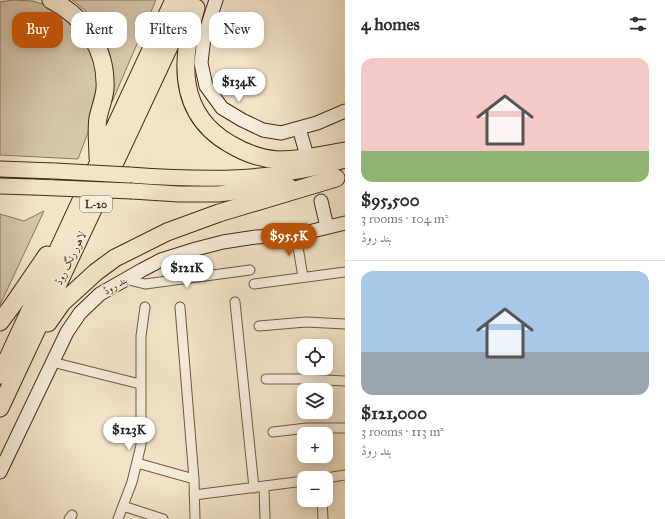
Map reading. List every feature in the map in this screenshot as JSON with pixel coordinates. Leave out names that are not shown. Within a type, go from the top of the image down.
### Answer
[{"type":"highway","points":[[51,0],[63,6],[91,33],[103,63],[105,88],[98,118],[98,164]]},
{"type":"highway","name":"لاہور رنگ روڈ","points":[[0,375],[174,0]]},
{"type":"highway","name":"لاہور رنگ روڈ","points":[[0,408],[191,0]]},
{"type":"highway","points":[[199,0],[189,33],[185,64],[186,84],[192,102],[203,122],[219,138],[238,149],[259,157],[279,160],[345,151]]},
{"type":"highway","points":[[26,351],[62,303],[96,272],[115,258],[186,224],[341,177]]},
{"type":"highway","points":[[0,322],[76,214]]},
{"type":"main road","points":[[216,0],[204,37],[201,63],[206,86],[222,108],[263,130],[281,133],[317,124],[345,111]]},
{"type":"main road","points":[[299,128],[305,149]]},
{"type":"main road","points":[[0,169],[194,179],[260,176],[306,170],[345,160]]},
{"type":"main road","points":[[0,186],[179,194],[218,194],[265,190],[341,177]]},
{"type":"main road","points":[[322,201],[327,227]]},
{"type":"main road","name":"بند روڈ","points":[[0,472],[67,332],[80,313],[100,294],[161,260],[209,245],[256,237],[296,235],[345,223]]},
{"type":"street","points":[[296,235],[303,277]]},
{"type":"street","points":[[125,279],[145,284],[250,270]]},
{"type":"street","points":[[254,284],[345,272]]},
{"type":"street","points":[[235,302],[254,488]]},
{"type":"street","points":[[118,519],[132,482],[141,445],[141,336],[145,307]]},
{"type":"street","points":[[180,307],[194,480],[195,519]]},
{"type":"street","points":[[259,326],[306,322],[345,324]]},
{"type":"street","points":[[52,362],[140,384]]},
{"type":"street","points":[[266,379],[345,381]]},
{"type":"street","points":[[273,432],[307,428],[345,428]]},
{"type":"street","points":[[137,462],[194,480]]},
{"type":"street","points":[[333,477],[345,475]]},
{"type":"street","points":[[194,495],[297,482]]},
{"type":"street","points":[[264,487],[265,519]]},
{"type":"street","points":[[123,506],[163,519]]},
{"type":"street","points":[[322,507],[323,519]]},
{"type":"shaded area","points":[[13,0],[33,1],[57,9],[60,12],[12,12],[12,48],[63,48],[63,15],[71,23],[71,48],[92,48],[99,88],[90,127],[78,159],[0,155],[0,2]]},
{"type":"shaded area","points":[[72,0],[156,0],[151,12],[135,12],[135,48],[112,102],[110,55],[108,48],[127,48],[127,12],[86,12]]},
{"type":"shaded area","points":[[44,211],[0,305],[0,214],[24,221]]}]
